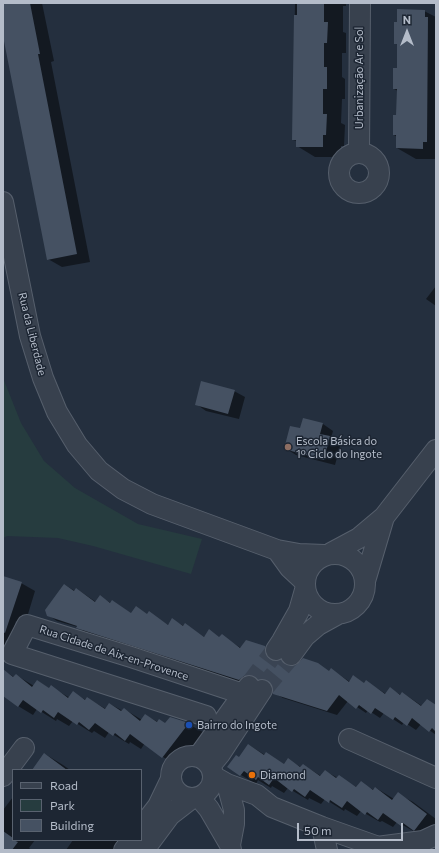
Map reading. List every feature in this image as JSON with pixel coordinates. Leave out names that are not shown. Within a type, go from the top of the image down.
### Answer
[{"type":"street","name":"Urbanização Ar e Sol","points":[[359,153],[360,3]]},
{"type":"street","name":"Rua da Liberdade","points":[[3,202],[30,336],[43,378],[57,412],[77,445],[99,471],[123,489],[152,504],[277,550],[299,554],[327,554]]},
{"type":"street","points":[[384,517],[361,599],[347,612],[338,614],[318,625],[284,652],[282,641],[299,611],[306,573],[310,565],[316,559],[358,538],[384,517],[436,450]]},
{"type":"street","points":[[277,550],[304,586],[307,597],[317,608],[323,612],[338,614]]},
{"type":"street","points":[[327,554],[341,554],[350,557],[363,571],[365,581]]},
{"type":"street","name":"Rua Cidade de Aix-en-Provence","points":[[206,716],[12,654],[27,625],[131,657],[251,690],[212,771]]},
{"type":"street","points":[[349,739],[436,778]]},
{"type":"street","points":[[3,776],[24,748]]},
{"type":"street","points":[[142,827],[158,806],[171,778],[175,765],[185,757],[257,796],[272,807],[370,847],[422,841],[436,835]]},
{"type":"street","points":[[144,850],[170,815],[195,798],[205,794],[210,789],[213,783],[212,771]]},
{"type":"street","points":[[212,771],[234,810],[231,847]]},
{"type":"street","points":[[171,778],[175,790],[185,797],[195,798],[209,809],[231,847]]},
{"type":"street","points":[[234,810],[272,807]]},
{"type":"street","points":[[322,827],[328,850]]},
{"type":"street","points":[[124,850],[131,841]]},
{"type":"green space","points":[[3,378],[21,423],[44,461],[75,488],[138,524],[202,539],[191,574],[93,546],[58,538],[7,536],[3,538]]},
{"type":"building","points":[[3,3],[30,3],[40,54],[38,54],[77,254],[47,260],[3,36]]},
{"type":"building","points":[[297,3],[324,3],[324,22],[328,22],[327,43],[324,43],[324,67],[327,67],[327,89],[323,89],[323,114],[327,114],[326,135],[323,135],[323,147],[296,147],[296,140],[292,140],[294,15],[297,15]]},
{"type":"building","points":[[397,9],[425,10],[425,17],[428,17],[427,142],[423,142],[423,149],[396,148],[396,135],[393,135],[393,115],[396,115],[397,89],[393,89],[393,68],[397,68],[397,44],[394,44],[394,22],[397,22]]},
{"type":"building","points":[[201,381],[235,390],[228,414],[195,405]]},
{"type":"building","points":[[303,418],[323,423],[320,434],[330,436],[324,460],[284,449],[290,426],[300,428]]},
{"type":"building","points":[[3,576],[22,582],[5,633],[3,632]]},
{"type":"building","points":[[64,584],[74,591],[76,588],[95,602],[100,595],[110,603],[112,600],[131,613],[136,606],[147,614],[149,611],[168,625],[172,618],[183,626],[185,623],[204,637],[209,629],[219,637],[222,634],[240,648],[246,640],[265,646],[266,655],[269,659],[275,661],[281,660],[289,666],[296,665],[303,658],[318,663],[329,671],[331,668],[349,682],[353,675],[364,683],[366,680],[385,694],[390,687],[400,695],[402,692],[421,706],[427,699],[436,705],[436,732],[432,728],[429,732],[412,718],[407,726],[395,717],[393,720],[375,708],[371,714],[359,705],[356,709],[339,695],[327,711],[273,694],[272,684],[269,681],[258,679],[255,676],[244,676],[239,680],[76,628],[77,626],[47,616],[45,610]]},
{"type":"building","points":[[3,669],[13,677],[16,674],[32,687],[37,680],[49,688],[51,685],[68,698],[73,691],[85,700],[87,697],[105,709],[109,703],[121,711],[124,708],[140,721],[145,714],[157,722],[159,719],[165,723],[170,717],[189,723],[162,758],[130,734],[125,741],[115,733],[113,736],[95,723],[89,730],[79,722],[77,725],[58,712],[54,718],[43,710],[41,713],[23,700],[18,707],[3,696]]},
{"type":"building","points":[[248,744],[264,755],[266,752],[284,764],[288,758],[300,767],[303,764],[320,776],[325,770],[336,778],[339,775],[356,787],[361,781],[373,790],[375,787],[392,800],[398,792],[427,814],[414,831],[403,823],[401,826],[383,813],[378,820],[367,812],[365,815],[347,801],[342,808],[330,800],[329,803],[310,790],[305,797],[294,789],[292,792],[274,778],[269,785],[258,777],[256,780],[244,771],[240,776],[227,767],[236,755],[239,757]]},
{"type":"building","points":[[44,753],[66,769],[33,769]]},
{"type":"building","points":[[3,831],[12,837],[12,841],[18,842],[12,850],[3,850]]},
{"type":"tunnel","points":[[249,686],[276,650]]},
{"type":"tunnel","points":[[262,690],[291,655]]},
{"type":"place","name":"Escola Básica do 1º Ciclo do Ingote","points":[[288,447]]},
{"type":"place","name":"Bairro do Ingote","points":[[189,725]]},
{"type":"place","name":"Diamond","points":[[252,775]]}]
